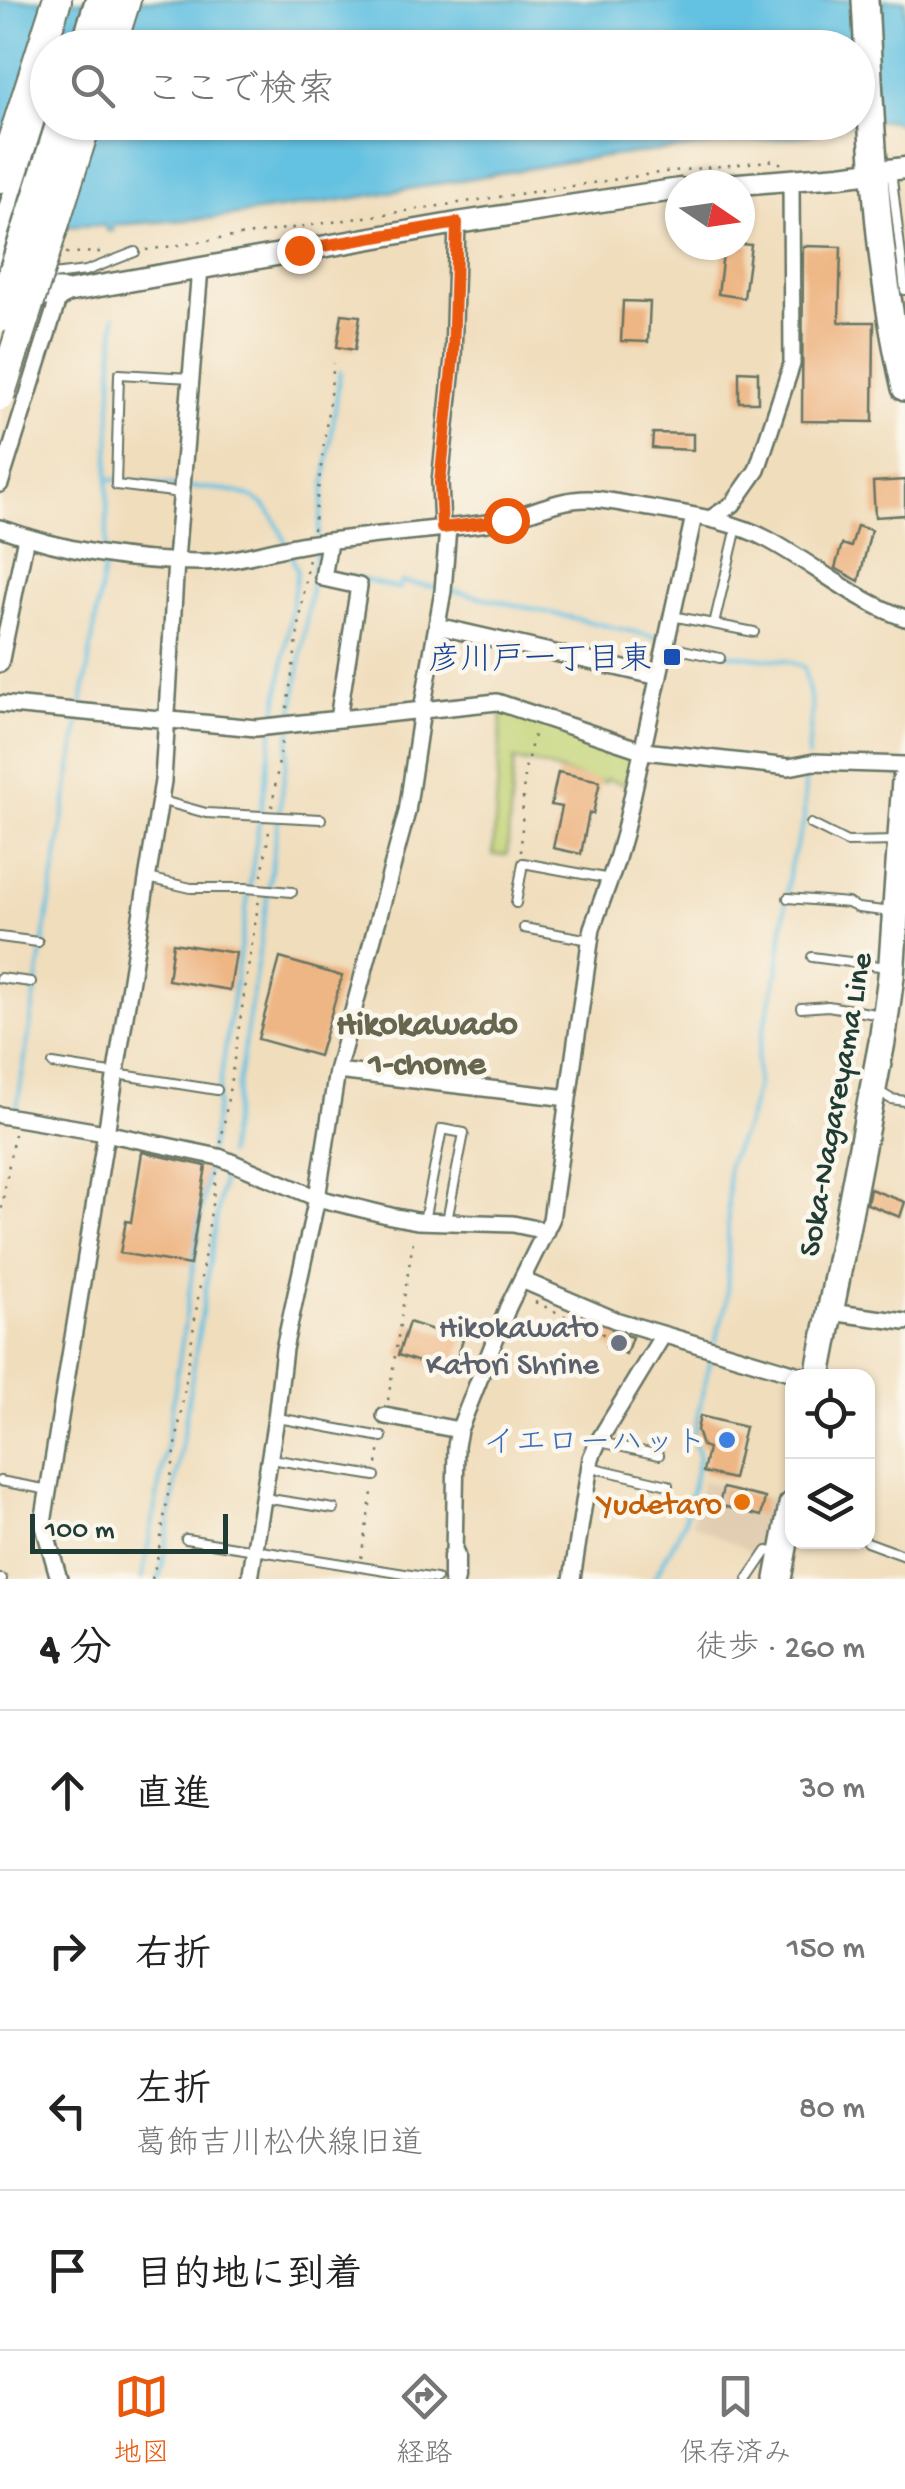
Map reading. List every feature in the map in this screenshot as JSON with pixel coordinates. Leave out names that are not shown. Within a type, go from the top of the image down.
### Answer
[{"type":"highway","points":[[47,30],[57,0]]},
{"type":"highway","points":[[71,30],[80,0]]},
{"type":"highway","points":[[92,30],[101,0]]},
{"type":"highway","points":[[117,30],[126,0]]},
{"type":"highway","points":[[0,178],[30,84]]},
{"type":"highway","points":[[0,252],[36,140]]},
{"type":"highway","points":[[0,317],[56,140]]},
{"type":"highway","points":[[0,396],[81,140]]},
{"type":"main road","points":[[865,0],[869,30]]},
{"type":"main road","points":[[875,80],[886,168],[881,260],[901,346],[905,388]]},
{"type":"main road","points":[[9,286],[60,293]]},
{"type":"main road","name":"Soka-Nagareyama Line","points":[[819,1369],[886,1015],[902,878],[905,780]]},
{"type":"street","points":[[755,180],[886,168]]},
{"type":"street","points":[[702,517],[733,504],[757,470],[792,364],[789,175]]},
{"type":"street","points":[[0,484],[60,293],[457,223],[665,191]]},
{"type":"street","points":[[250,1579],[284,1349],[317,1198],[337,1071],[408,812],[443,591],[445,527],[440,482],[453,358],[457,223]]},
{"type":"street","points":[[59,1579],[44,1523],[159,800],[200,268]]},
{"type":"street","points":[[0,528],[81,551],[204,562],[311,544],[506,520],[574,499],[603,500],[736,526],[765,538],[850,591],[905,618]]},
{"type":"street","points":[[454,1579],[458,1430],[484,1362],[551,1220],[592,928],[624,834],[672,616],[702,517]]},
{"type":"street","points":[[0,664],[26,537]]},
{"type":"street","points":[[328,542],[322,578],[359,586],[338,719]]},
{"type":"street","points":[[437,626],[659,677]]},
{"type":"street","points":[[0,704],[256,728],[497,702],[644,751],[789,766],[814,762],[905,765]]},
{"type":"street","points":[[337,1071],[568,1098]]},
{"type":"street","points":[[8,1116],[219,1156],[317,1198],[421,1221],[513,1224],[546,1232]]},
{"type":"street","points":[[518,1286],[615,1320],[785,1371]]},
{"type":"street","points":[[830,1312],[905,1322]]},
{"type":"street","points":[[572,1579],[589,1467],[598,1442],[663,1334]]},
{"type":"street","points":[[385,1416],[458,1430]]},
{"type":"lane","points":[[886,168],[905,290]]},
{"type":"lane","points":[[893,198],[905,206]]},
{"type":"lane","points":[[34,276],[86,271],[135,252]]},
{"type":"lane","points":[[0,280],[9,286]]},
{"type":"lane","points":[[181,492],[116,485],[119,374],[190,378]]},
{"type":"lane","points":[[714,624],[736,526]]},
{"type":"lane","points":[[672,616],[754,632]]},
{"type":"lane","points":[[665,646],[720,658]]},
{"type":"lane","points":[[159,800],[206,813],[321,819]]},
{"type":"lane","points":[[811,824],[847,842],[903,830]]},
{"type":"lane","points":[[516,904],[523,863],[610,879]]},
{"type":"lane","points":[[146,878],[191,888],[292,892]]},
{"type":"lane","points":[[788,898],[848,903],[896,913]]},
{"type":"lane","points":[[524,928],[590,940]]},
{"type":"lane","points":[[0,937],[38,942]]},
{"type":"lane","points":[[812,957],[892,968]]},
{"type":"lane","points":[[0,978],[31,982]]},
{"type":"lane","points":[[802,1008],[828,1006],[886,1015]]},
{"type":"lane","points":[[53,1064],[217,1090]]},
{"type":"lane","points":[[874,1089],[891,1100],[905,1100]]},
{"type":"lane","points":[[421,1221],[442,1129],[464,1134],[446,1222]]},
{"type":"lane","points":[[276,1418],[382,1437]]},
{"type":"lane","points":[[598,1442],[659,1454]]},
{"type":"lane","points":[[270,1459],[375,1476]]},
{"type":"lane","points":[[589,1467],[668,1485]]},
{"type":"lane","points":[[0,1481],[49,1490]]},
{"type":"lane","points":[[263,1498],[334,1508]]},
{"type":"lane","points":[[186,1539],[436,1579]]},
{"type":"lane","points":[[875,1545],[905,1556]]},
{"type":"lane","points":[[748,1579],[767,1551],[780,1566]]},
{"type":"path","points":[[58,253],[135,252],[665,172],[777,160],[789,175]]},
{"type":"path","points":[[152,1579],[176,1446],[271,816],[334,363]]},
{"type":"path","points":[[523,863],[524,773],[539,715]]},
{"type":"path","points":[[0,1218],[8,1116]]},
{"type":"path","points":[[385,1416],[421,1221]]},
{"type":"path","points":[[518,1286],[607,1336]]},
{"type":"path","points":[[360,1568],[382,1437]]},
{"type":"shaded area","points":[[702,1481],[779,1501],[770,1535],[756,1554],[692,1524]]},
{"type":"green space","points":[[502,709],[629,751],[632,757],[626,785],[606,779],[605,783],[597,783],[514,760],[507,855],[493,855]]},
{"type":"water","points":[[0,0],[905,0],[905,123],[899,124],[875,121],[875,30],[30,30],[30,140],[762,140],[584,159],[215,218],[114,225],[113,231],[107,231],[104,225],[0,229]]},
{"type":"building","points":[[803,246],[841,247],[839,322],[874,322],[873,422],[802,421]]},
{"type":"building","points":[[722,260],[749,260],[744,298],[718,294]]},
{"type":"building","points":[[623,301],[650,302],[648,342],[621,341]]},
{"type":"building","points":[[342,314],[360,316],[355,350],[337,347]]},
{"type":"building","points":[[739,371],[758,372],[758,402],[739,402]]},
{"type":"building","points":[[653,433],[693,434],[693,450],[652,448]]},
{"type":"building","points":[[905,480],[905,515],[875,517],[873,482]]},
{"type":"building","points":[[857,526],[871,530],[859,581],[835,568],[842,544],[851,547]]},
{"type":"building","points":[[558,772],[600,781],[581,854],[553,848],[562,807],[551,805]]},
{"type":"building","points":[[173,943],[236,953],[230,990],[168,980]]},
{"type":"building","points":[[280,958],[342,976],[319,1056],[258,1039]]},
{"type":"building","points":[[142,1152],[206,1166],[190,1265],[120,1253],[126,1221],[131,1222]]},
{"type":"building","points":[[870,1189],[905,1202],[900,1217],[867,1204]]},
{"type":"building","points":[[409,1322],[463,1340],[452,1373],[398,1355]]},
{"type":"building","points":[[612,1331],[632,1337],[626,1354],[606,1346]]},
{"type":"building","points":[[700,1416],[745,1427],[733,1479],[703,1472],[708,1448],[702,1446],[697,1430]]},
{"type":"building","name":"Yudetaro","points":[[723,1488],[765,1498],[761,1516],[719,1505]]},
{"type":"waterway","points":[[115,316],[108,479],[177,486]]},
{"type":"waterway","points":[[318,536],[340,372]]},
{"type":"waterway","points":[[106,552],[108,481]]},
{"type":"waterway","points":[[186,487],[229,491],[258,501],[272,515],[286,544]]},
{"type":"waterway","points":[[292,719],[317,546]]},
{"type":"waterway","points":[[275,720],[297,570],[290,552]]},
{"type":"waterway","points":[[82,705],[105,561]]},
{"type":"waterway","points":[[352,577],[399,589],[401,582],[441,588]]},
{"type":"waterway","points":[[450,590],[660,638]]},
{"type":"waterway","points":[[669,641],[804,667],[812,707],[808,757]]},
{"type":"waterway","points":[[16,1114],[80,714]]},
{"type":"waterway","points":[[210,1150],[273,729]]},
{"type":"waterway","points":[[227,1154],[291,729]]},
{"type":"waterway","points":[[715,1342],[726,1305],[728,1164],[748,1120],[757,1085],[757,1058],[778,970],[790,866],[804,821],[805,775]]},
{"type":"waterway","points":[[142,1579],[167,1442],[209,1159]]},
{"type":"waterway","points":[[159,1579],[225,1164]]},
{"type":"waterway","points":[[654,1579],[684,1523],[699,1458],[693,1436],[712,1351]]},
{"type":"place","name":"彦川戸一丁目東","points":[[672,657]]},
{"type":"place","name":"Hikokawato Katori Shrine","points":[[619,1343]]},
{"type":"place","name":"イエローハット","points":[[727,1440]]},
{"type":"place","name":"Yudetaro","points":[[742,1502]]},
{"type":"district","name":"Hikokawado 1-chome","points":[[427,1041]]},
{"type":"route","points":[[299,250],[457,223],[453,358],[440,482],[442,528],[506,520]]}]
